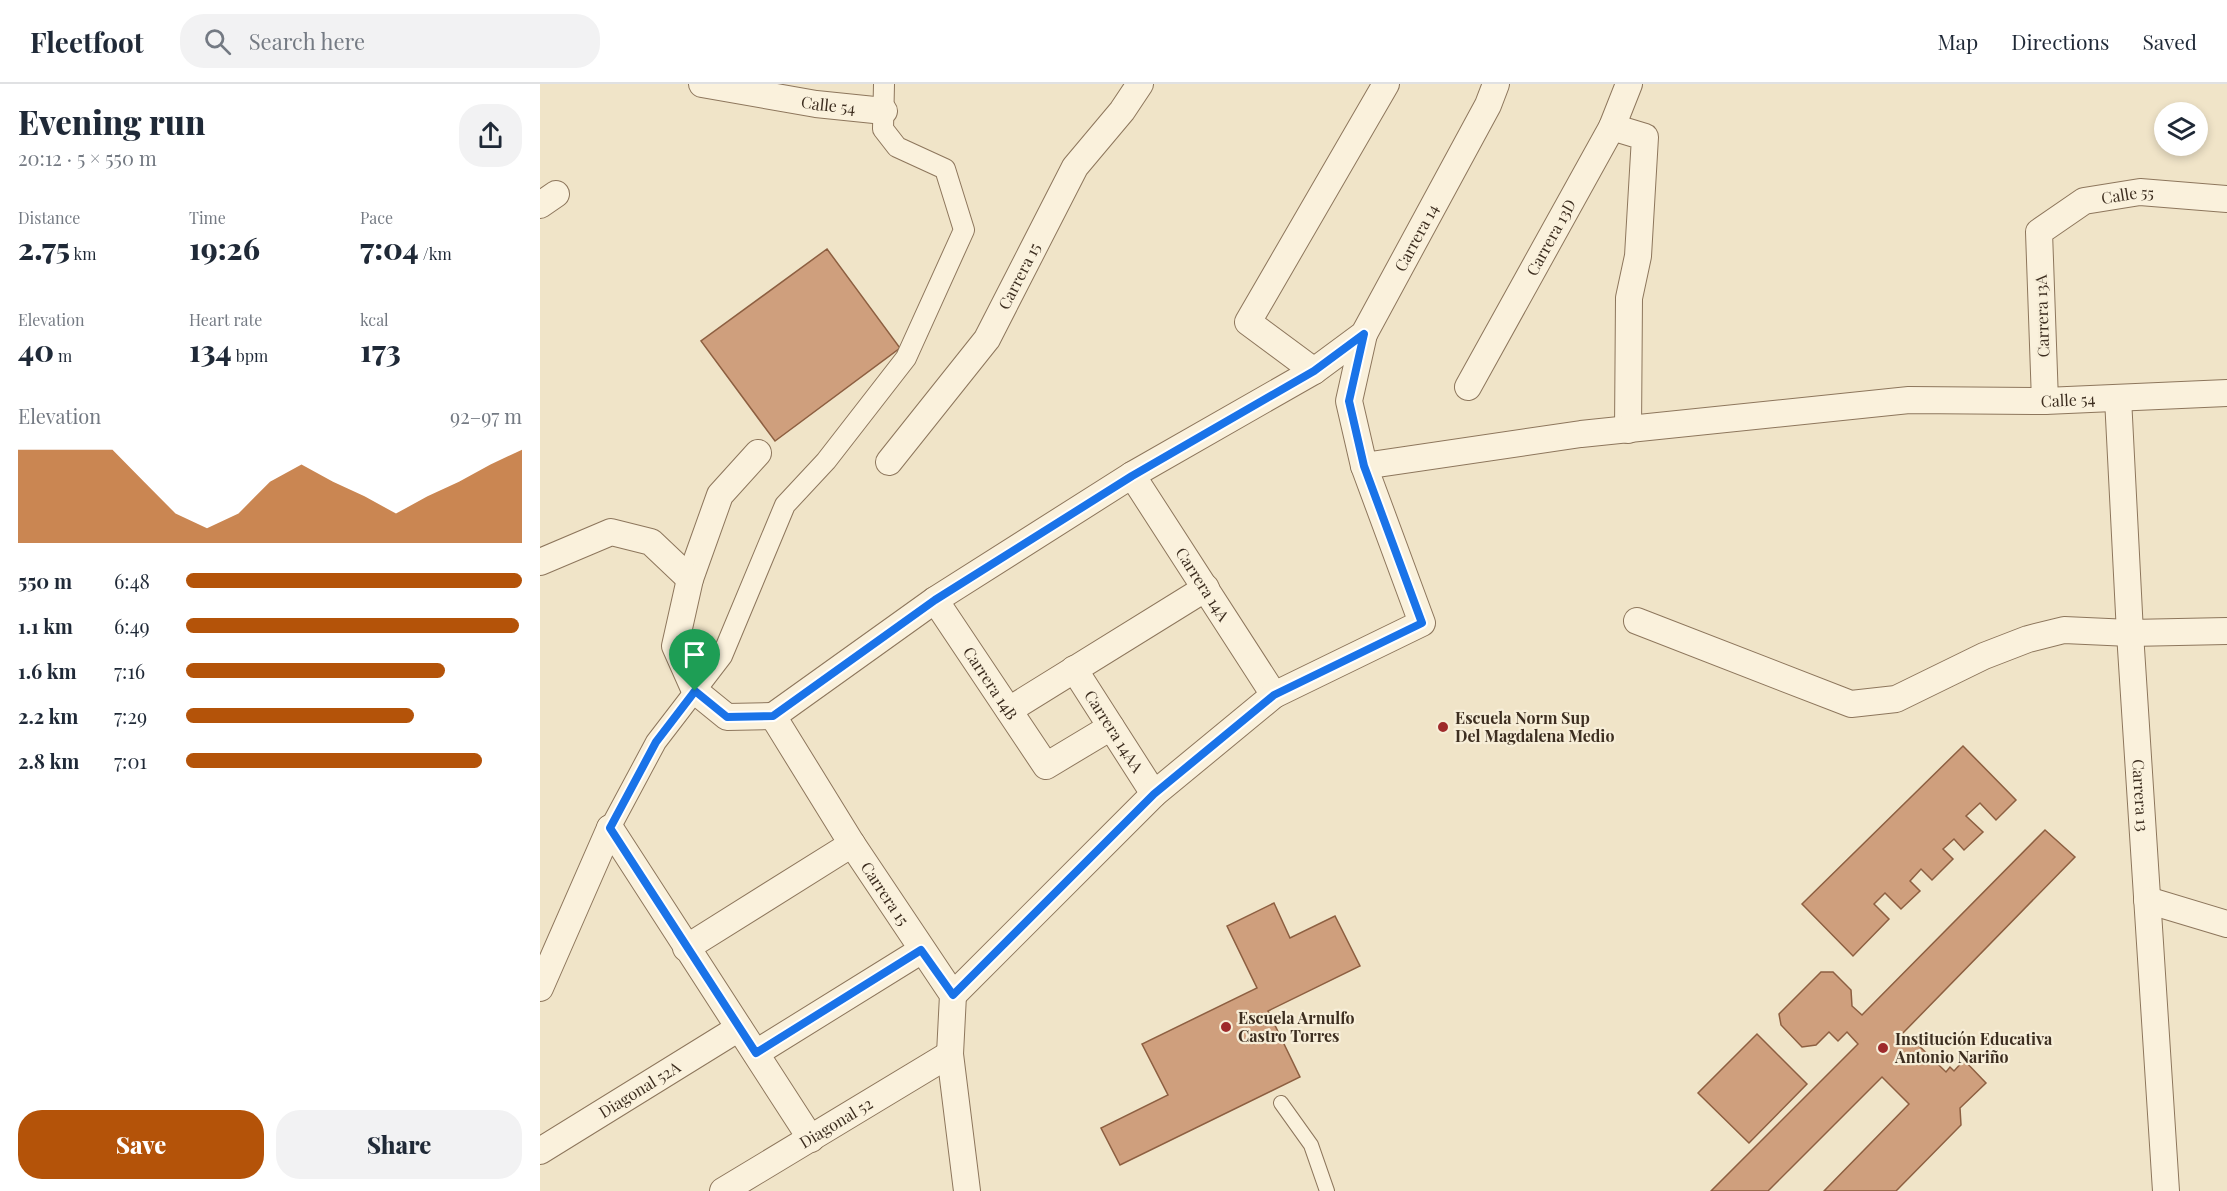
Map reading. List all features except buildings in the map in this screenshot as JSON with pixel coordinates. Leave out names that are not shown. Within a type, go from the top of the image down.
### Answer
[{"type":"street","points":[[540,988],[610,828],[656,742],[722,656],[785,505],[826,461],[906,358],[964,230],[945,169],[897,147],[884,129],[884,84]]},
{"type":"street","name":"Carrera 15","points":[[889,462],[987,339],[1075,167],[1122,111],[1140,84]]},
{"type":"street","points":[[1314,371],[1248,322],[1386,84]]},
{"type":"street","name":"Carrera 14","points":[[773,716],[935,600],[1132,476],[1289,383],[1314,371],[1364,334],[1488,105],[1496,84]]},
{"type":"street","name":"Carrera 13D","points":[[1468,387],[1612,127],[1629,84]]},
{"type":"street","name":"Calle 54","points":[[708,85],[816,104],[884,111]]},
{"type":"street","points":[[1612,127],[1646,137],[1638,256],[1629,298],[1628,430]]},
{"type":"street","name":"Calle 55","points":[[2039,232],[2084,201],[2140,192],[2227,199]]},
{"type":"street","name":"Carrera 13A","points":[[2039,232],[2045,401]]},
{"type":"street","points":[[967,1191],[950,1054],[953,995],[1154,794],[1274,695],[1422,623],[1364,466],[1349,401],[1364,334]]},
{"type":"street","name":"Calle 54","points":[[1364,466],[1628,430],[1910,400],[2045,401],[2227,393]]},
{"type":"street","name":"Carrera 13","points":[[2118,398],[2130,633],[2166,1191]]},
{"type":"street","points":[[758,453],[720,495],[690,579],[675,646],[695,691],[727,717],[773,716]]},
{"type":"street","name":"Carrera 14A","points":[[1132,476],[1274,695]]},
{"type":"street","points":[[540,562],[611,532],[651,543],[690,579]]},
{"type":"street","points":[[1009,710],[1206,588]]},
{"type":"street","name":"Carrera 14B","points":[[935,600],[1046,766],[1111,727]]},
{"type":"street","points":[[1637,621],[1851,704],[1896,699],[1984,656],[2028,639],[2064,630],[2130,633],[2227,632]]},
{"type":"street","name":"Carrera 14AA","points":[[1074,669],[1154,794]]},
{"type":"street","name":"Carrera 15","points":[[773,716],[852,844],[953,995]]},
{"type":"street","points":[[610,828],[812,1139]]},
{"type":"street","points":[[686,948],[852,844]]},
{"type":"street","points":[[2147,900],[2227,924]]},
{"type":"street","points":[[756,1053],[921,950]]},
{"type":"street","name":"Diagonal 52A","points":[[540,1151],[739,1028]]},
{"type":"street","name":"Diagonal 52","points":[[723,1191],[950,1054]]},
{"type":"lane","points":[[1281,1103],[1311,1145],[1328,1191]]},
{"type":"place","name":"Escuela Norm Sup Del Magdalena Medio","points":[[1443,727]]},
{"type":"place","name":"Escuela Arnulfo Castro Torres","points":[[1226,1027]]},
{"type":"place","name":"Institución Educativa Antonio Nariño","points":[[1883,1048]]},
{"type":"route","points":[[1364,334],[1354,369],[1349,401],[1364,466],[1422,623],[1274,695],[1154,794],[953,995],[921,950],[756,1053],[610,828],[656,742],[695,691],[727,717],[773,716],[935,600],[1132,476],[1289,383],[1314,371],[1364,334]]}]
